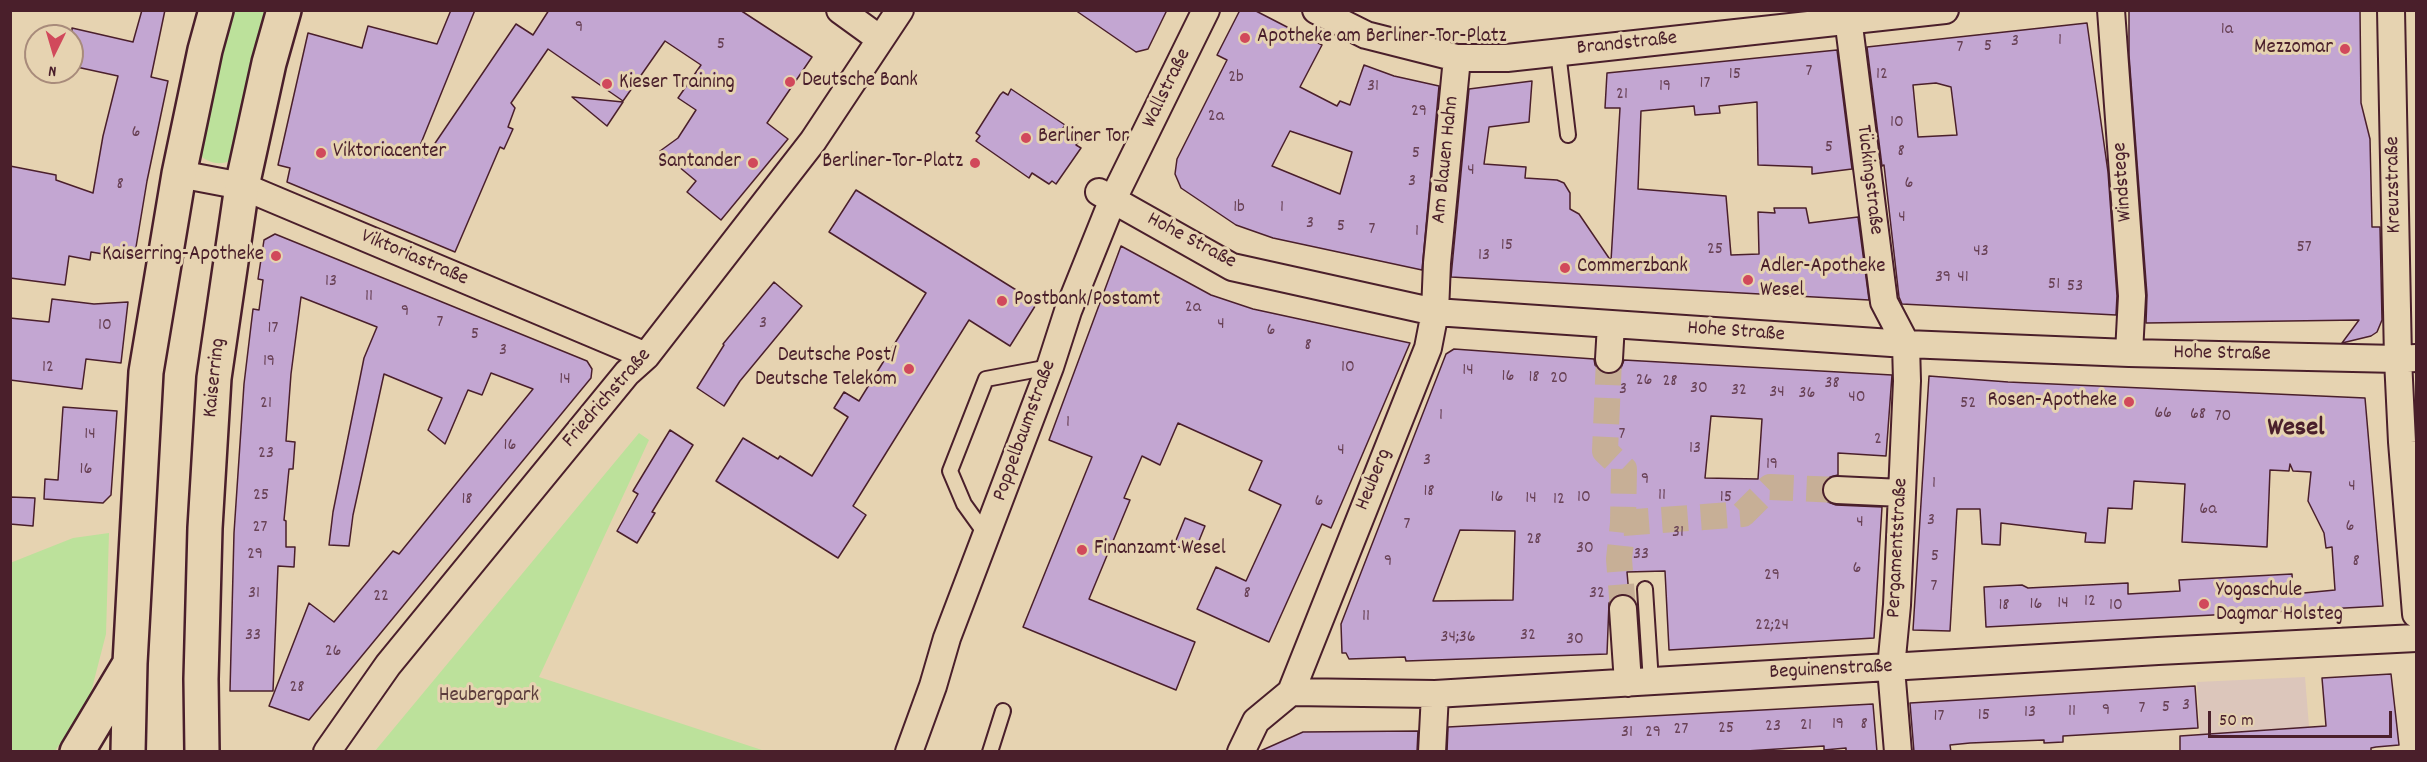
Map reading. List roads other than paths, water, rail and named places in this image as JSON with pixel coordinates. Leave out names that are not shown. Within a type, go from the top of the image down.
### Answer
[{"type":"main road","points":[[128,752],[130,663],[146,372],[179,174],[205,50],[216,10]]},
{"type":"main road","name":"Kaiserring","points":[[202,752],[201,679],[205,528],[214,378],[242,186],[269,63],[284,10]]},
{"type":"main road","points":[[77,752],[130,663]]},
{"type":"street","points":[[840,10],[880,39]]},
{"type":"street","name":"Friedrichstraße","points":[[327,752],[388,665],[627,373],[646,356],[813,141],[900,10]]},
{"type":"street","name":"Wallstraße","points":[[1106,195],[1206,10]]},
{"type":"street","name":"Brandstraße","points":[[1316,10],[1366,35],[1457,57],[1507,58],[1848,16],[1945,10]]},
{"type":"street","name":"Windstege","points":[[2111,10],[2132,296],[2129,353]]},
{"type":"street","name":"Kreuzstraße","points":[[2391,10],[2407,358],[2402,442],[2416,614]]},
{"type":"street","name":"Tückingstraße","points":[[1848,16],[1884,302],[1906,344]]},
{"type":"street","name":"Am Blauen Hahn","points":[[1437,263],[1457,57]]},
{"type":"street","name":"Viktoriastraße","points":[[179,174],[242,186],[646,356]]},
{"type":"street","name":"Hohe Straße","points":[[1106,195],[1232,267],[1435,312],[1906,344],[2129,353],[2407,358]]},
{"type":"street","name":"Poppelbaumstraße","points":[[909,752],[947,638],[1050,367],[1106,195]]},
{"type":"street","name":"Heuberg","points":[[1291,692],[1428,348],[1435,312],[1437,263]]},
{"type":"street","points":[[1609,359],[1611,324]]},
{"type":"street","name":"Pergamentstraße","points":[[1898,752],[1891,668],[1897,605],[1907,381],[1906,344]]},
{"type":"street","points":[[1838,490],[1902,493]]},
{"type":"street","points":[[1623,609],[1639,683]]},
{"type":"street","name":"Beguinenstraße","points":[[1291,692],[1435,694],[2416,638]]},
{"type":"street","points":[[1241,752],[1256,721],[1291,692]]},
{"type":"street","points":[[1432,752],[1435,694]]},
{"type":"lane","points":[[1558,52],[1568,135]]},
{"type":"lane","points":[[987,536],[964,504],[950,471],[986,379],[1050,367]]},
{"type":"lane","points":[[1639,683],[1646,589]]},
{"type":"lane","points":[[990,752],[1003,711]]},
{"type":"tunnel","points":[[1609,359],[1605,451],[1624,469],[1623,523],[1619,559],[1623,609]]},
{"type":"tunnel","points":[[1623,523],[1743,514],[1770,487],[1837,490]]},
{"type":"place","name":"Apotheke am Berliner-Tor-Platz","points":[[1245,38]]},
{"type":"place","name":"Mezzomar","points":[[2345,49]]},
{"type":"place","name":"Deutsche Bank","points":[[790,82]]},
{"type":"place","name":"Kieser Training","points":[[607,84]]},
{"type":"place","name":"Berliner Tor","points":[[1026,138]]},
{"type":"place","name":"Viktoriacenter","points":[[321,153]]},
{"type":"place","name":"Santander","points":[[753,163]]},
{"type":"place","name":"Berliner-Tor-Platz","points":[[975,163]]},
{"type":"place","name":"Kaiserring-Apotheke","points":[[276,256]]},
{"type":"place","name":"Commerzbank","points":[[1565,268]]},
{"type":"place","name":"Adler-Apotheke Wesel","points":[[1748,280]]},
{"type":"place","name":"Postbank/Postamt","points":[[1002,301]]},
{"type":"place","name":"Deutsche Post/ Deutsche Telekom","points":[[909,369]]},
{"type":"place","name":"Rosen-Apotheke","points":[[2129,402]]},
{"type":"place","name":"Finanzamt Wesel","points":[[1082,550]]},
{"type":"place","name":"Yogaschule Dagmar Holsteg","points":[[2204,604]]},
{"type":"district","name":"Wesel","points":[[2296,430]]},
{"type":"park label","name":"Heubergpark","points":[[489,697]]}]
